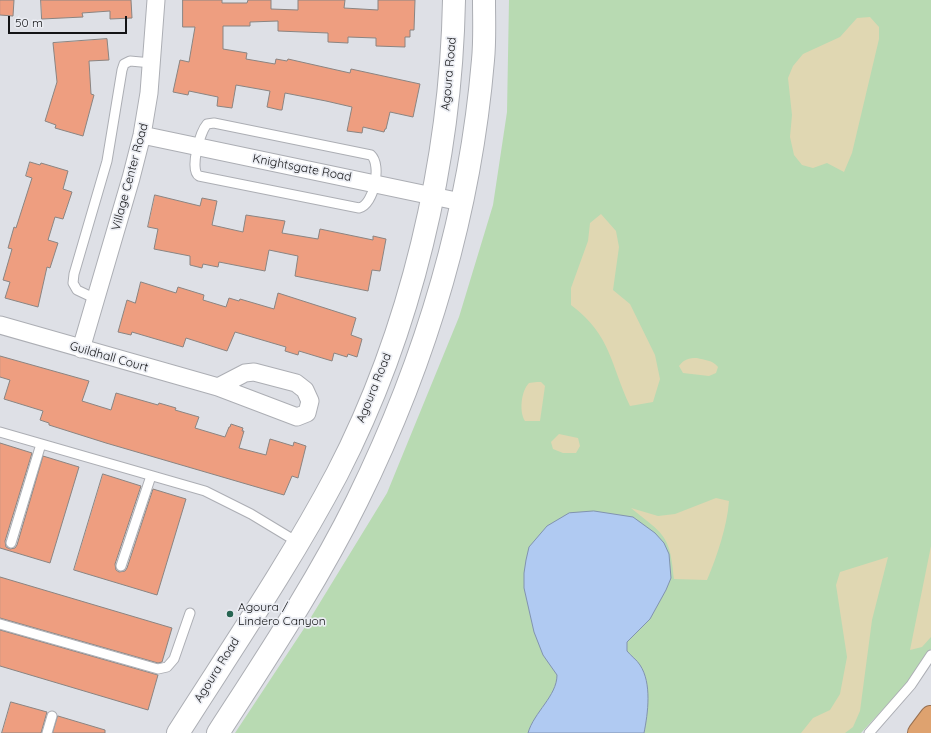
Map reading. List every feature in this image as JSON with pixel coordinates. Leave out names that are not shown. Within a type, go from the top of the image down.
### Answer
[{"type":"highway","points":[[920,733],[931,717]]},
{"type":"main road","name":"Agoura Road","points":[[178,733],[298,543],[337,472],[378,383],[407,298],[433,196],[448,103],[453,44],[454,0]]},
{"type":"main road","points":[[218,733],[268,656],[326,560],[392,427],[420,355],[443,284],[475,133],[483,58],[484,0]]},
{"type":"main road","points":[[298,543],[326,560]]},
{"type":"street","name":"Village Center Road","points":[[81,349],[142,135],[149,93],[156,0]]},
{"type":"street","name":"Knightsgate Road","points":[[142,135],[198,148],[375,183],[461,202]]},
{"type":"street","name":"Guildhall Court","points":[[0,325],[218,387],[297,417],[307,413],[310,401],[305,390],[296,382],[254,372],[245,373],[218,387]]},
{"type":"lane","points":[[96,299],[77,290],[73,283],[74,274],[107,161],[122,70],[124,64],[130,61],[152,63]]},
{"type":"lane","points":[[214,123],[371,155],[375,159],[377,165],[375,183],[368,204],[365,207],[359,208],[199,176],[196,174],[194,169],[198,148],[203,129],[207,124],[214,123]]},
{"type":"lane","points":[[0,432],[205,492],[251,514],[298,543]]},
{"type":"lane","points":[[11,543],[41,444]]},
{"type":"lane","points":[[121,566],[151,476]]},
{"type":"lane","points":[[0,624],[158,669],[167,667],[174,659],[190,613]]},
{"type":"lane","points":[[869,733],[910,685],[931,655]]},
{"type":"lane","points":[[47,733],[52,716]]},
{"type":"green space","points":[[509,0],[931,0],[931,649],[909,681],[861,733],[235,733],[305,627],[387,493],[459,317],[493,205],[507,112]]},
{"type":"sand","points":[[870,17],[879,27],[879,39],[852,153],[844,172],[827,163],[813,168],[802,165],[794,155],[790,137],[792,115],[788,78],[793,66],[803,54],[840,37],[857,18]]},
{"type":"sand","points":[[601,214],[616,231],[619,247],[613,290],[630,304],[655,355],[660,379],[653,402],[630,406],[608,351],[595,328],[571,305],[571,288],[588,241],[590,223]]},
{"type":"sand","points":[[697,358],[714,363],[718,367],[716,373],[709,376],[683,373],[679,366],[687,359]]},
{"type":"sand","points":[[541,382],[545,386],[540,421],[525,421],[522,412],[524,391],[529,383]]},
{"type":"sand","points":[[559,434],[578,438],[580,446],[576,453],[563,453],[553,449],[551,442]]},
{"type":"sand","points":[[716,498],[729,501],[728,511],[721,541],[707,580],[674,579],[670,553],[663,537],[658,530],[631,508],[658,516],[675,514]]},
{"type":"sand","points":[[931,546],[931,637],[922,647],[910,650]]},
{"type":"sand","points":[[888,557],[872,620],[860,711],[853,727],[845,733],[801,733],[813,718],[830,710],[840,694],[847,657],[836,585],[840,572]]},
{"type":"water","points":[[594,511],[633,517],[655,533],[664,543],[669,554],[671,578],[666,590],[650,619],[627,642],[627,651],[637,661],[644,672],[648,689],[648,707],[644,733],[528,733],[535,718],[553,690],[557,675],[543,655],[534,632],[524,588],[524,573],[529,547],[547,526],[569,513]]},
{"type":"building","points":[[0,0],[14,0],[13,16],[0,15]]},
{"type":"building","points":[[41,0],[131,0],[132,18],[110,19],[110,11],[82,13],[83,17],[42,19]]},
{"type":"building","points":[[183,0],[222,0],[222,3],[247,3],[248,0],[271,0],[271,9],[298,10],[298,0],[345,0],[344,8],[378,10],[378,0],[415,0],[414,30],[410,30],[410,37],[405,37],[405,47],[376,46],[376,38],[348,37],[348,43],[328,42],[328,33],[278,31],[278,21],[250,22],[250,26],[223,26],[223,49],[247,53],[246,59],[275,64],[276,59],[287,61],[288,59],[350,73],[351,69],[420,84],[413,117],[390,112],[384,132],[363,127],[362,133],[347,131],[352,107],[326,101],[285,93],[282,110],[280,110],[267,107],[270,91],[236,85],[232,108],[217,106],[218,97],[189,91],[188,95],[173,92],[180,60],[189,62],[195,27],[183,27]]},
{"type":"building","points":[[107,39],[109,60],[89,61],[91,94],[94,95],[83,136],[55,128],[56,125],[45,121],[57,82],[53,43]]},
{"type":"building","points":[[30,162],[40,165],[41,163],[68,171],[63,189],[72,192],[63,219],[55,217],[48,240],[58,243],[50,268],[47,267],[38,307],[5,298],[10,282],[3,280],[12,249],[8,248],[32,178],[26,176]]},
{"type":"building","points":[[155,195],[200,206],[202,198],[217,201],[212,225],[243,232],[246,215],[285,221],[282,233],[318,239],[320,229],[373,240],[373,236],[386,239],[380,271],[372,270],[368,291],[295,276],[298,256],[269,250],[265,271],[219,262],[218,267],[203,264],[202,268],[190,265],[190,256],[154,249],[158,229],[148,227]]},
{"type":"building","points":[[141,282],[176,293],[178,287],[204,295],[203,300],[226,307],[229,298],[239,301],[240,299],[274,309],[278,293],[356,318],[351,335],[362,339],[357,357],[348,354],[347,357],[334,353],[332,361],[299,351],[298,355],[285,351],[286,347],[235,332],[227,351],[186,338],[183,347],[132,332],[131,335],[118,332],[127,300],[135,303]]},
{"type":"building","points":[[0,356],[89,381],[82,401],[111,410],[116,393],[158,405],[159,403],[176,408],[175,410],[199,417],[195,428],[225,437],[231,424],[243,428],[242,431],[244,431],[239,448],[266,455],[270,439],[293,446],[294,442],[306,446],[298,478],[292,476],[284,495],[49,425],[49,423],[40,420],[43,411],[4,399],[10,380],[0,377]]},
{"type":"building","points":[[0,443],[32,453],[5,541],[6,547],[10,549],[15,548],[17,545],[43,456],[79,467],[50,563],[0,548]]},
{"type":"building","points":[[103,474],[141,486],[115,564],[116,570],[119,572],[125,571],[127,568],[153,489],[186,499],[157,595],[74,570]]},
{"type":"building","points":[[0,577],[172,628],[162,662],[158,663],[0,618]]},
{"type":"building","points":[[0,630],[158,675],[148,710],[0,666]]},
{"type":"building","points":[[11,702],[47,712],[41,733],[2,733]]},
{"type":"building","points":[[58,716],[105,730],[105,733],[53,733]]},
{"type":"place","name":"Agoura / Lindero Canyon","points":[[230,614]]}]
